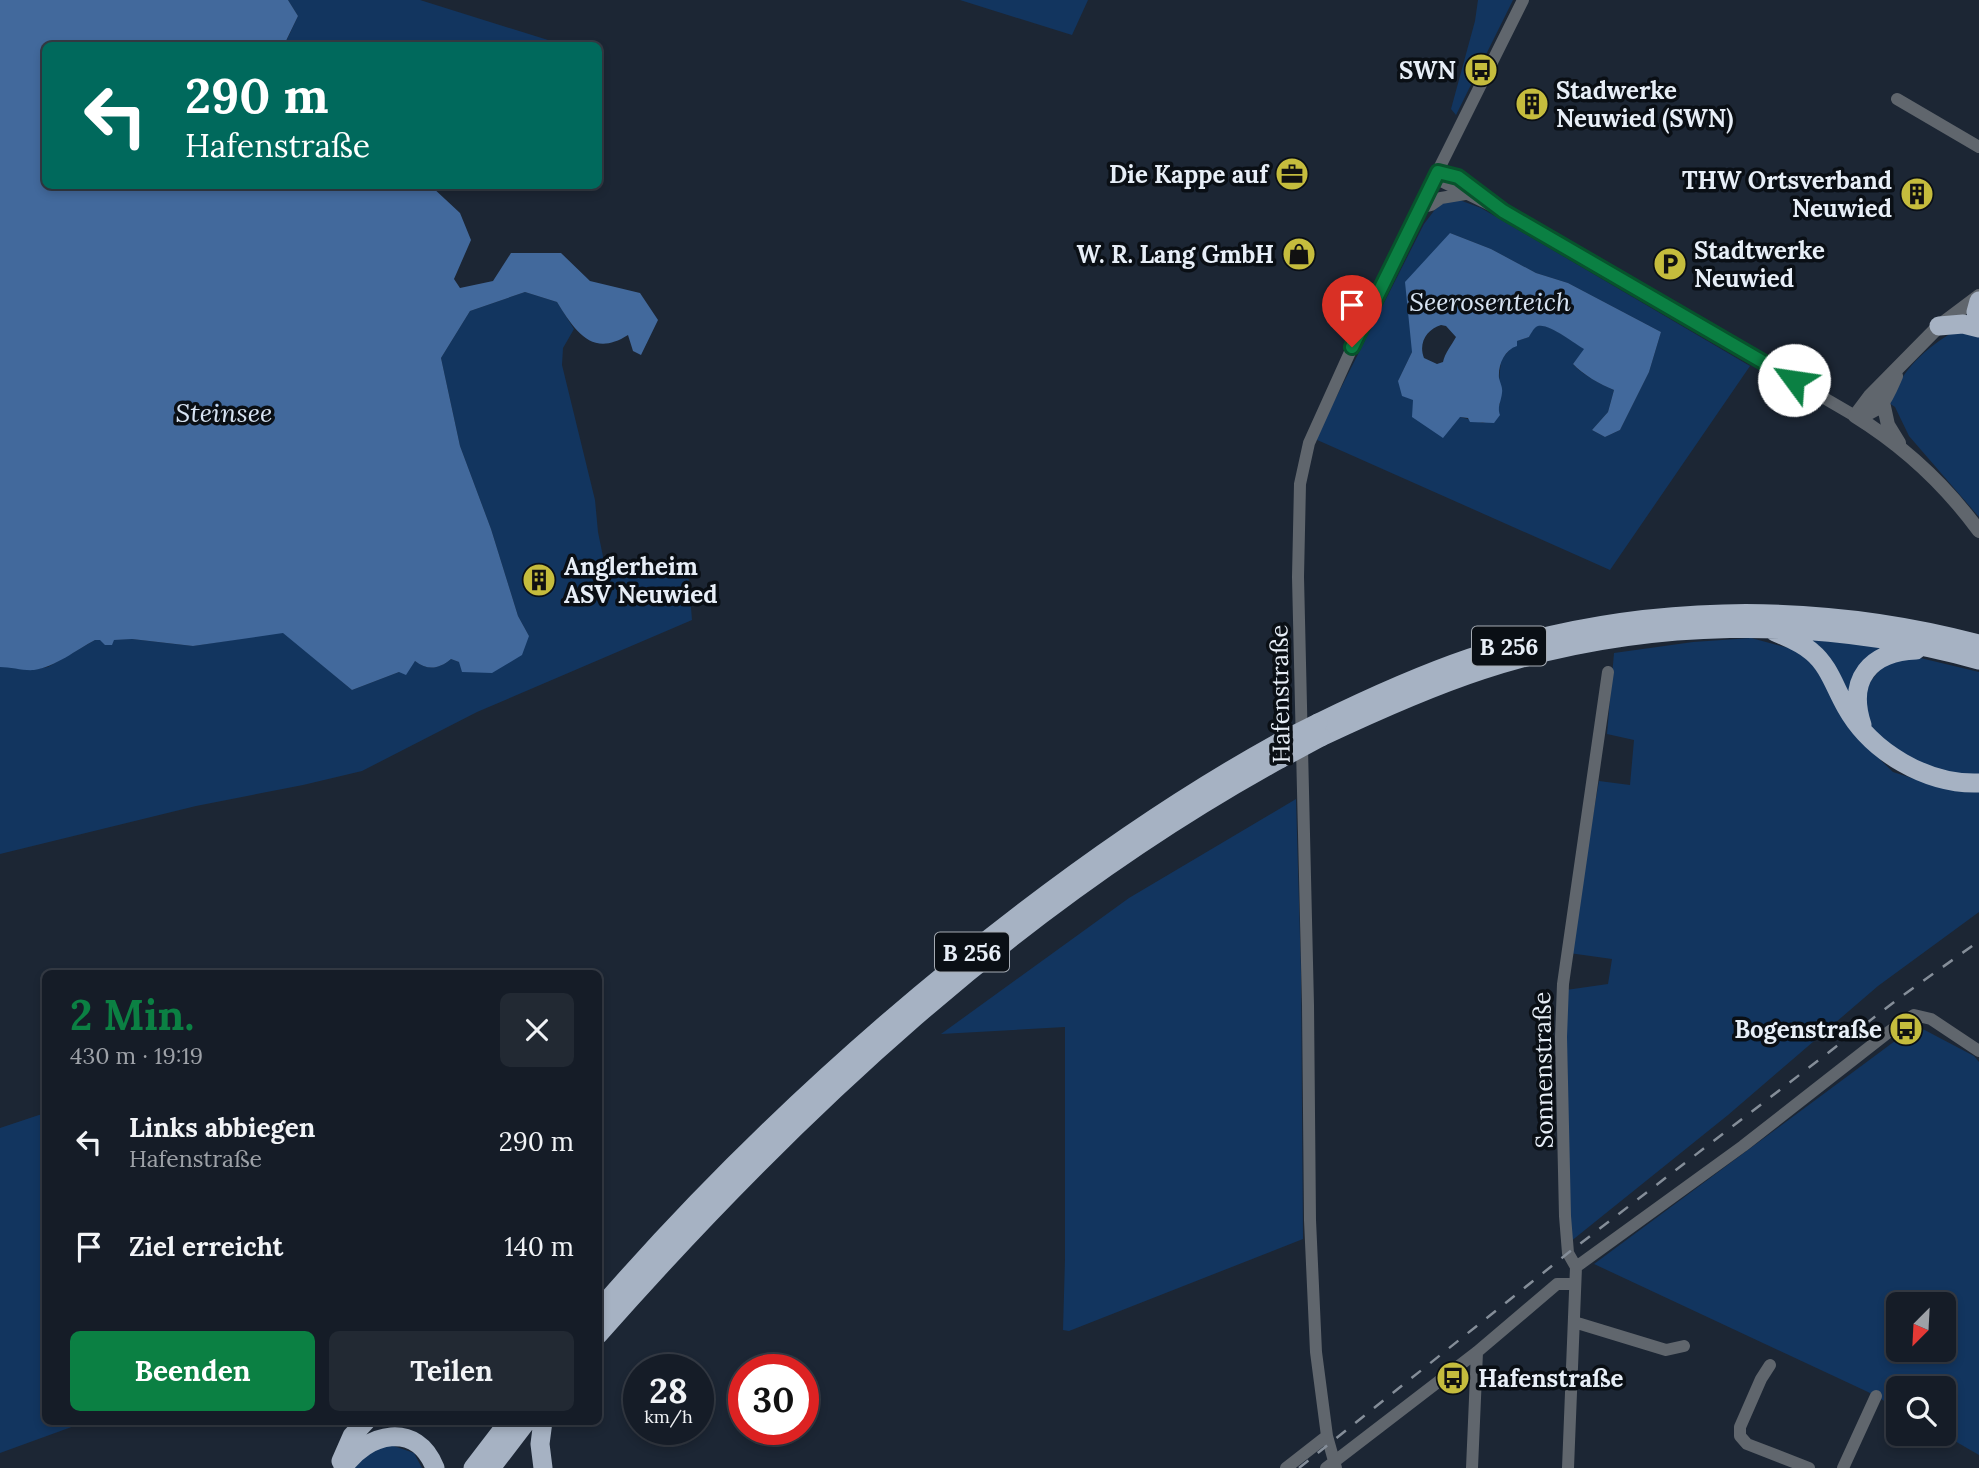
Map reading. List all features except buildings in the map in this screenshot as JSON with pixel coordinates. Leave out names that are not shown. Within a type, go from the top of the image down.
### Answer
[{"type":"highway","points":[[1979,299],[1976,313],[1979,321]]},
{"type":"highway","points":[[1938,326],[1963,324],[1979,328]]},
{"type":"highway","name":"B 256","points":[[602,1307],[725,1174],[790,1110],[900,1011],[992,936],[1111,848],[1206,784],[1279,751],[1381,693],[1470,658],[1546,637],[1652,618],[1713,613],[1789,614],[1901,626],[1979,644]]},
{"type":"highway","points":[[1766,628],[1799,643],[1819,658],[1847,709],[1881,748],[1911,767],[1949,780],[1979,783]]},
{"type":"highway","name":"B 256","points":[[1319,730],[1505,663],[1608,640],[1668,632],[1766,628],[1870,636],[1940,649],[1979,660]]},
{"type":"highway","points":[[1864,729],[1857,700],[1861,680],[1870,666],[1886,654],[1940,649]]},
{"type":"highway","name":"B 256","points":[[602,1331],[734,1187],[799,1122],[909,1023],[1080,887],[1279,751]]},
{"type":"highway","points":[[341,1468],[352,1436],[362,1425]]},
{"type":"highway","points":[[472,1468],[506,1425]]},
{"type":"highway","points":[[491,1468],[524,1425]]},
{"type":"highway","points":[[542,1425],[540,1444],[543,1468]]},
{"type":"highway","points":[[341,1468],[361,1447],[378,1438],[387,1437],[414,1443],[428,1455],[435,1468]]},
{"type":"street","name":"Hafenstraße","points":[[1332,1466],[1316,1352],[1310,1220],[1308,1005],[1298,591],[1300,484],[1309,443],[1374,299],[1522,0]]},
{"type":"street","points":[[1897,99],[1979,147]]},
{"type":"street","points":[[1436,175],[1465,194],[1503,211],[1855,416],[1904,449],[1947,490],[1979,531]]},
{"type":"street","points":[[1436,175],[1458,177],[1503,211]]},
{"type":"street","points":[[1420,208],[1441,198],[1465,194]]},
{"type":"street","points":[[1855,416],[1870,396],[1938,326],[1979,299]]},
{"type":"street","points":[[1855,416],[1868,415],[1883,402],[1899,368]]},
{"type":"street","points":[[1883,402],[1888,425],[1904,449]]},
{"type":"street","name":"Sonnenstraße","points":[[1568,1468],[1576,1267],[1568,1253],[1565,1216],[1561,1037],[1563,984],[1608,672]]},
{"type":"street","points":[[1576,1267],[1743,1146],[1879,1039],[1914,1015],[1931,1019],[1979,1051]]},
{"type":"street","points":[[1332,1466],[1478,1352],[1557,1284],[1574,1284]]},
{"type":"street","points":[[1574,1322],[1667,1350],[1684,1346]]},
{"type":"street","points":[[1472,1468],[1478,1352]]},
{"type":"street","points":[[1770,1365],[1740,1427],[1740,1436],[1747,1444],[1810,1468]]},
{"type":"street","points":[[1843,1468],[1876,1396]]},
{"type":"street","points":[[1286,1468],[1327,1436]]},
{"type":"shaded area","points":[[288,0],[420,0],[554,42],[286,42],[298,16]]},
{"type":"shaded area","points":[[960,0],[1088,0],[1072,35]]},
{"type":"shaded area","points":[[1478,0],[1513,0],[1456,115],[1451,109],[1475,21]]},
{"type":"shaded area","points":[[1446,195],[1481,208],[1750,366],[1610,570],[1315,439],[1424,224]],"holes":[[[1450,233],[1491,249],[1536,273],[1568,283],[1661,332],[1649,372],[1620,430],[1605,437],[1592,430],[1608,412],[1614,390],[1586,375],[1573,364],[1585,349],[1545,326],[1535,327],[1529,337],[1517,341],[1501,360],[1500,404],[1489,421],[1483,423],[1460,417],[1398,381],[1412,352]]]},
{"type":"shaded area","points":[[525,292],[557,302],[574,329],[563,348],[562,365],[595,500],[607,576],[649,568],[688,571],[692,620],[477,712],[362,771],[196,806],[0,854],[0,667],[30,670],[48,667],[95,640],[132,639],[193,646],[283,632],[352,690],[399,672],[415,661],[424,666],[438,667],[451,659],[459,662],[529,636],[518,616],[491,529],[460,446],[441,358],[470,311]]},
{"type":"shaded area","points":[[1956,330],[1979,332],[1979,517],[1909,436],[1895,407],[1889,403],[1901,380],[1916,361]]},
{"type":"shaded area","points":[[1797,637],[1893,648],[1854,701]]},
{"type":"shaded area","points":[[1751,638],[1800,651],[1826,680],[1863,743],[1893,772],[1918,780],[1979,792],[1979,912],[1878,986],[1728,1115],[1570,1242],[1566,990],[1608,984],[1612,959],[1569,953],[1599,781],[1630,785],[1634,740],[1607,734],[1614,653],[1693,642]]},
{"type":"shaded area","points":[[1912,656],[1979,672],[1979,777],[1965,777],[1907,759],[1869,726],[1863,691],[1888,659]]},
{"type":"shaded area","points":[[1296,799],[1301,973],[1303,1239],[1069,1331],[1063,1330],[1065,1027],[941,1034],[1129,898]]},
{"type":"shaded area","points":[[1919,1027],[1974,1056],[1979,1062],[1979,1455],[1956,1442],[1956,1376],[1886,1376],[1886,1402],[1594,1264],[1899,1038]]},
{"type":"shaded area","points":[[42,1114],[42,1425],[77,1425],[0,1453],[0,1128]]},
{"type":"shaded area","points":[[388,1444],[414,1453],[422,1468],[349,1468],[368,1448]]},
{"type":"water","name":"Steinsee","points":[[0,0],[288,0],[298,16],[285,42],[42,42],[42,189],[434,189],[460,213],[471,240],[454,279],[460,288],[493,281],[511,253],[561,253],[590,281],[640,293],[658,320],[641,355],[633,351],[628,335],[604,344],[594,342],[578,331],[557,302],[525,292],[470,311],[441,358],[460,446],[491,529],[518,616],[529,636],[522,655],[492,673],[462,672],[459,662],[451,659],[433,668],[415,661],[406,675],[399,672],[352,690],[283,633],[193,646],[132,639],[114,640],[112,645],[105,645],[100,640],[95,640],[58,662],[42,668],[30,670],[0,667]]},
{"type":"water","name":"Seerosenteich","points":[[1450,233],[1491,249],[1536,273],[1568,283],[1661,332],[1649,372],[1620,430],[1605,437],[1592,430],[1608,412],[1614,390],[1592,379],[1573,364],[1584,349],[1553,330],[1540,326],[1535,328],[1529,337],[1517,341],[1517,346],[1509,351],[1501,363],[1500,415],[1494,423],[1470,422],[1468,418],[1460,417],[1443,438],[1412,417],[1413,400],[1402,396],[1398,381],[1412,352],[1405,282]],"holes":[[[1441,325],[1446,326],[1456,337],[1443,362],[1437,364],[1424,358],[1423,342],[1432,330]]]},
{"type":"railway","points":[[1299,1468],[1568,1253],[1898,999],[1979,941]]},
{"type":"place","name":"SWN","points":[[1481,70]]},
{"type":"place","name":"Stadwerke Neuwied (SWN)","points":[[1532,104]]},
{"type":"place","name":"Die Kappe auf","points":[[1292,174]]},
{"type":"place","name":"THW Ortsverband Neuwied","points":[[1917,194]]},
{"type":"place","name":"W. R. Lang GmbH","points":[[1299,254]]},
{"type":"place","name":"Stadtwerke Neuwied","points":[[1670,264]]},
{"type":"place","name":"Anglerheim ASV Neuwied","points":[[539,580]]},
{"type":"place","name":"Bogenstraße","points":[[1906,1029]]},
{"type":"place","name":"Hafenstraße","points":[[1453,1378]]},
{"type":"route","points":[[1352,347],[1438,172],[1458,177],[1503,211],[1794,380]]}]
